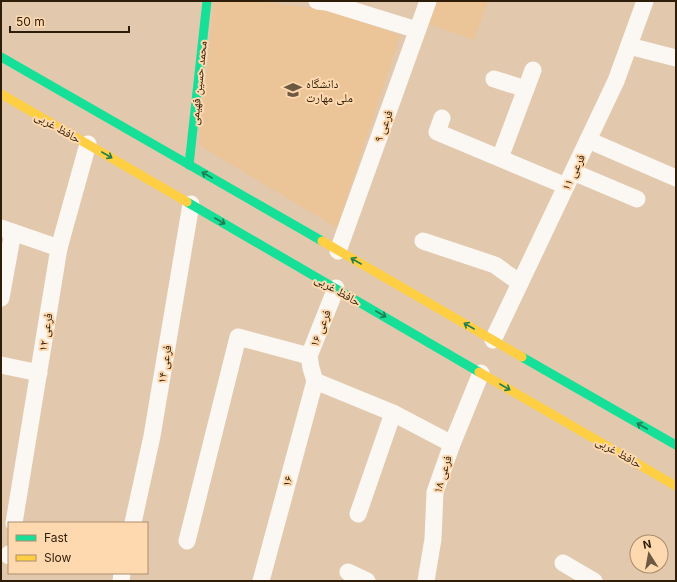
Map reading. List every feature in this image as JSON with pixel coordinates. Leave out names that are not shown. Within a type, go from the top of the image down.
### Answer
[{"type":"main road","name":"محمد حسین فهیمی","points":[[189,165],[207,1]]},
{"type":"main road","points":[[1,57],[676,445]]},
{"type":"main road","name":"حافظ غربی","points":[[1,94],[481,373],[609,443],[644,467],[676,486]]},
{"type":"main road","points":[[623,415],[624,427]]},
{"type":"main road","points":[[653,442],[665,439]]},
{"type":"main road","points":[[643,457],[644,467]]},
{"type":"street","points":[[323,1],[417,30]]},
{"type":"street","name":"فرعی ۹","points":[[338,251],[428,1]]},
{"type":"street","name":"فرعی ۱۱","points":[[493,340],[616,81],[645,1]]},
{"type":"street","points":[[629,46],[676,58]]},
{"type":"street","points":[[500,158],[533,70]]},
{"type":"street","points":[[494,79],[526,88]]},
{"type":"street","points":[[442,118],[437,132],[500,158],[637,199]]},
{"type":"street","points":[[588,140],[676,178]]},
{"type":"street","name":"فرعی ۱۲","points":[[14,522],[59,248],[88,144]]},
{"type":"street","name":"فرعی ۱۴","points":[[133,522],[152,436],[190,204]]},
{"type":"street","points":[[1,298],[7,230],[59,248]]},
{"type":"street","points":[[423,241],[495,265],[520,283]]},
{"type":"street","name":"فرعی ۱۶","points":[[312,368],[336,288]]},
{"type":"street","points":[[187,542],[238,337],[312,368],[452,444]]},
{"type":"street","points":[[1,365],[39,373]]},
{"type":"street","name":"۱۶","points":[[261,581],[312,368]]},
{"type":"street","name":"فرعی ۱۸","points":[[426,581],[432,539],[435,492],[452,444],[481,373]]},
{"type":"street","points":[[358,514],[393,413]]},
{"type":"street","points":[[563,563],[594,581]]},
{"type":"street","points":[[348,572],[367,581]]},
{"type":"shaded area","name":"دانشگاه ملی مهارت","points":[[214,1],[255,1],[326,10],[400,35],[337,228],[199,145]]},
{"type":"shaded area","points":[[435,1],[488,1],[474,40],[428,24]]},
{"type":"traffic: fast","points":[[189,165],[207,1]]},
{"type":"traffic: fast","points":[[1,57],[322,241]]},
{"type":"traffic: fast","points":[[187,202],[479,372]]},
{"type":"traffic: fast","points":[[522,357],[676,445]]},
{"type":"traffic: slow","points":[[1,94],[187,202]]},
{"type":"traffic: slow","points":[[322,241],[522,357]]},
{"type":"traffic: slow","points":[[479,372],[676,486]]},
{"type":"place","name":"دانشگاه ملی مهارت","points":[[293,90]]}]
